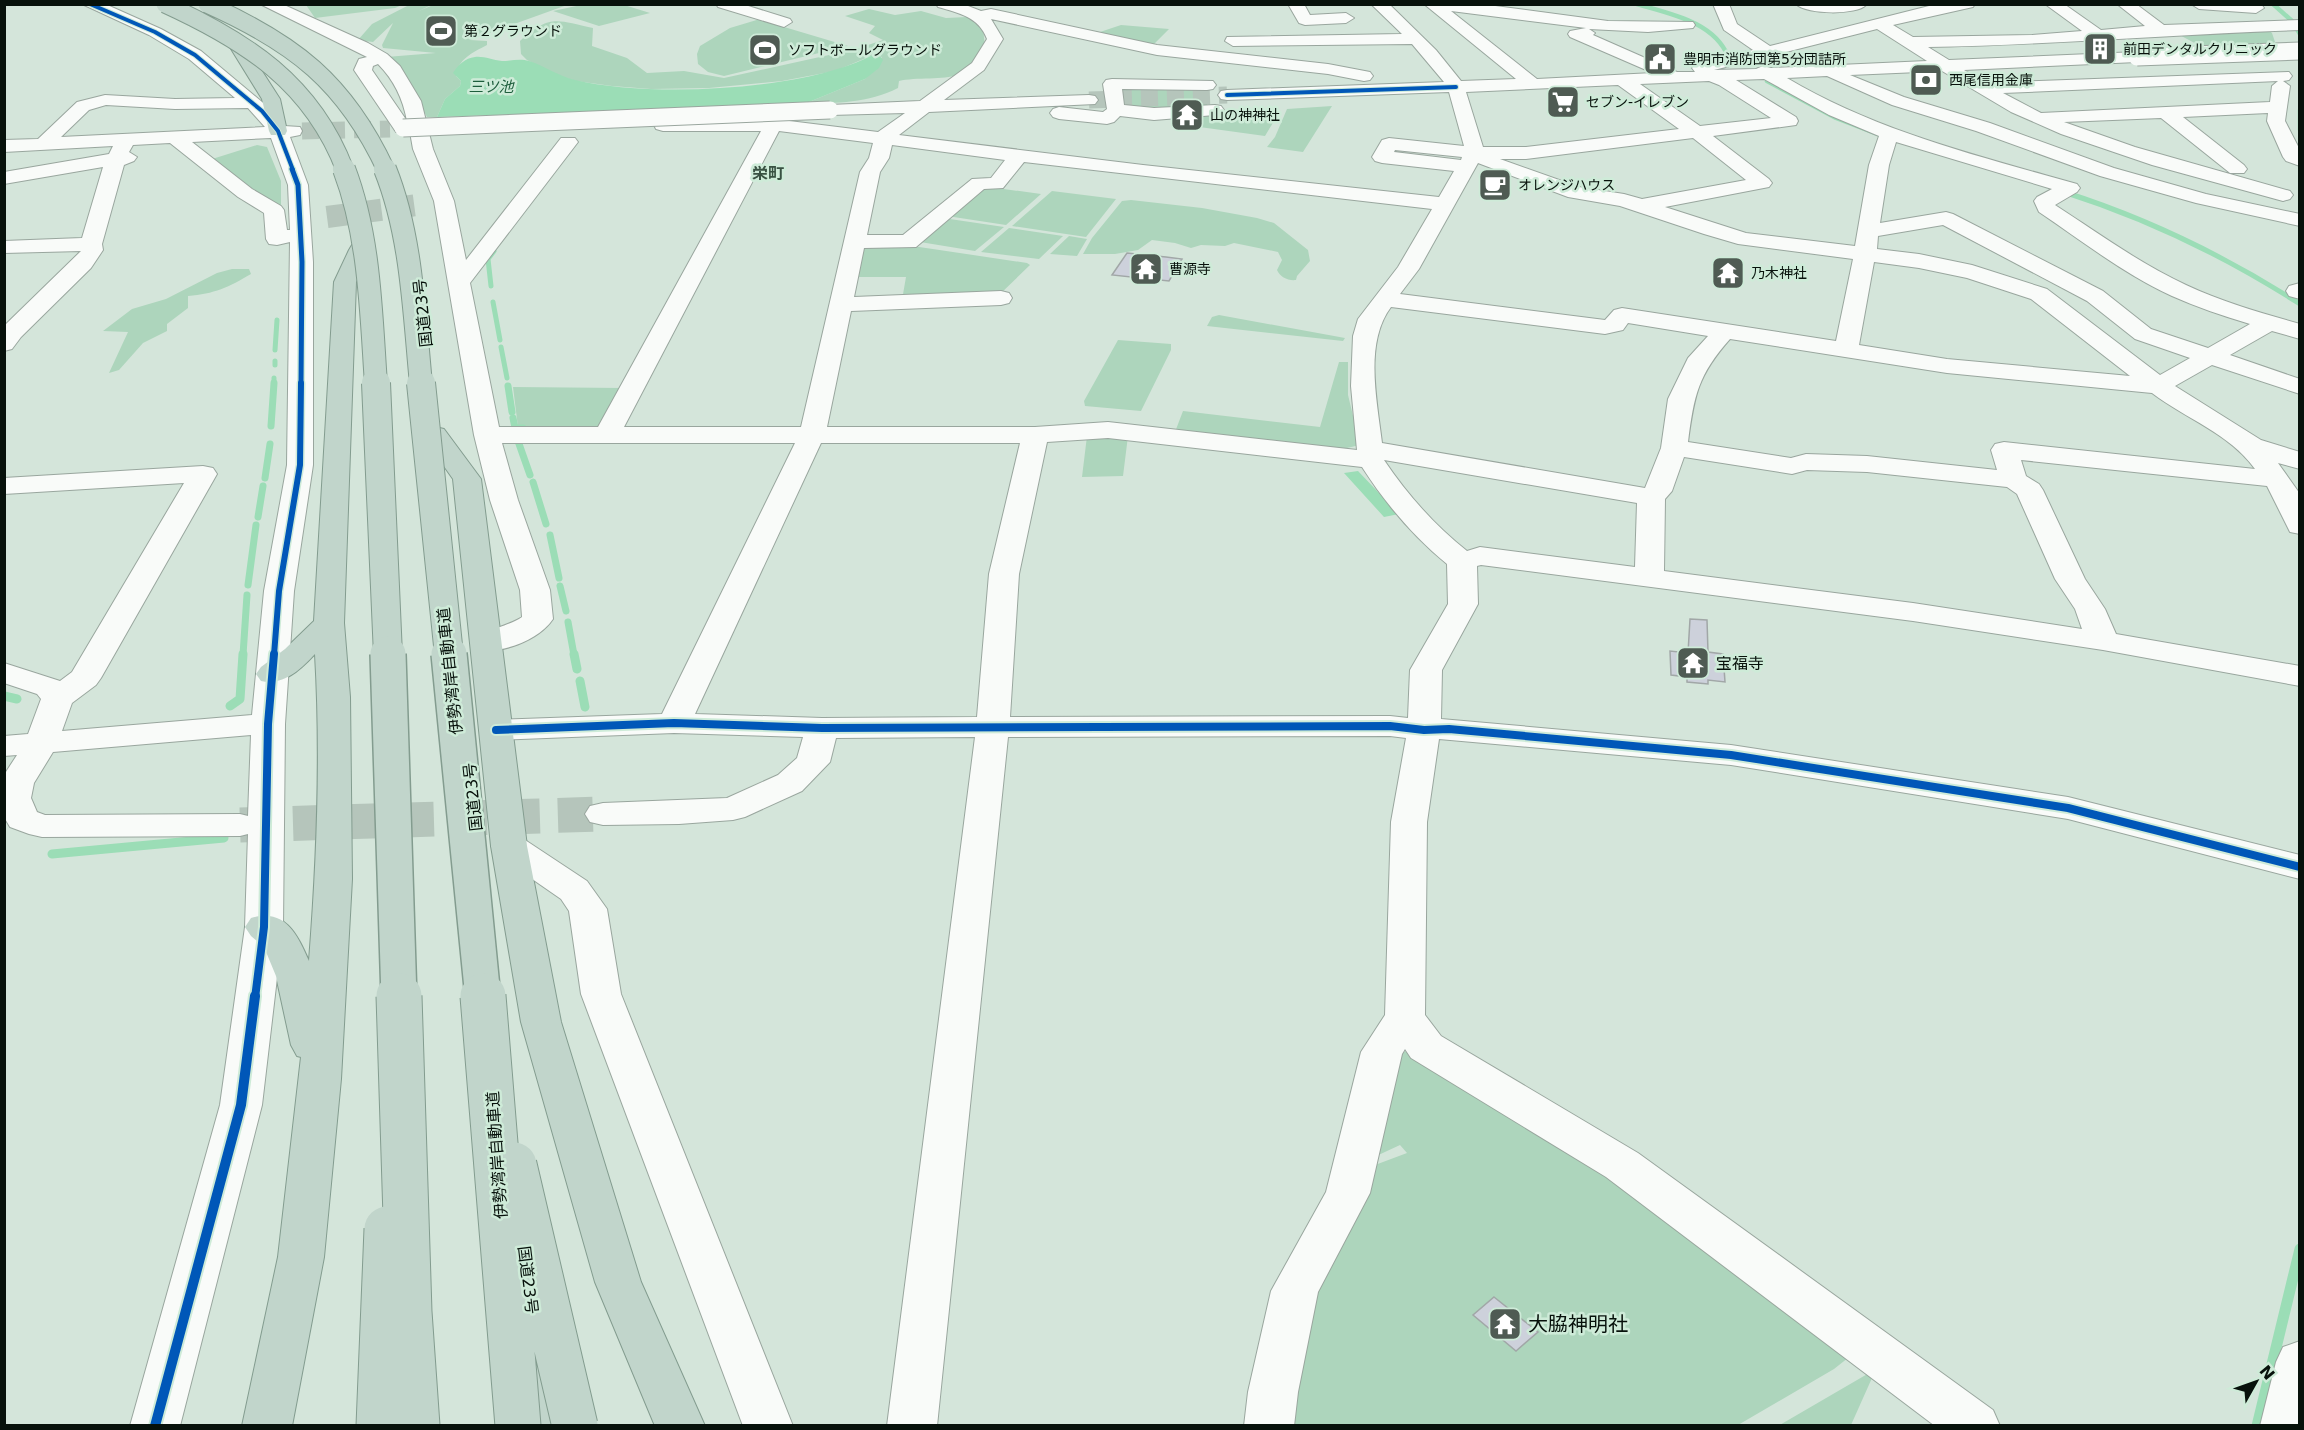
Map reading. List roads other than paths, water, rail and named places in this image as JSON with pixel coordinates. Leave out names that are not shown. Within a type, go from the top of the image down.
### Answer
[{"type":"highway","points":[[163,4],[236,44],[276,72],[308,108],[326,136],[340,168],[360,250],[369,348],[393,1079],[378,1425]]},
{"type":"highway","points":[[163,4],[224,33],[286,76],[305,97],[322,122],[339,156],[352,190],[363,233],[380,421],[409,1312],[417,1425]]},
{"type":"highway","name":"伊勢湾岸自動車道","points":[[207,4],[257,27],[288,46],[313,65],[335,87],[358,115],[376,149],[386,171],[399,216],[410,272],[490,1064],[518,1425]]},
{"type":"highway","name":"国道23号","points":[[212,4],[259,25],[319,66],[368,120],[388,161],[406,214],[418,266],[523,1236],[549,1425]]},
{"type":"highway","points":[[236,44],[271,99],[278,131]]},
{"type":"highway","points":[[267,1425],[301,1257],[320,1079],[334,879],[334,697],[329,623],[345,282],[360,250]]},
{"type":"highway","points":[[435,435],[468,479],[509,846],[541,1022],[618,1282],[680,1425]]},
{"type":"highway","points":[[272,674],[296,656],[329,623]]},
{"type":"highway","points":[[264,927],[280,940],[296,976],[320,1079]]},
{"type":"highway","points":[[490,1064],[575,1425]]},
{"type":"highway","points":[[368,1425],[409,1312]]},
{"type":"street","points":[[90,4],[156,32],[195,54],[258,107],[278,131],[298,185],[302,262],[300,465],[279,591],[268,724],[264,927],[241,1105],[155,1425]]},
{"type":"street","points":[[268,4],[362,47],[381,58],[394,70],[412,101],[404,130]]},
{"type":"street","points":[[724,4],[784,22]]},
{"type":"street","points":[[674,723],[812,435],[870,172],[879,158],[884,138],[978,66],[995,39],[992,26],[980,16],[944,4]]},
{"type":"street","points":[[1296,4],[1305,20],[1375,14],[1416,39],[1456,87],[1472,137],[1470,159],[1407,269],[1370,319],[1365,336],[1363,387],[1371,454],[1391,491],[1439,543],[1462,561]]},
{"type":"street","points":[[1557,4],[1624,25]]},
{"type":"street","points":[[1721,4],[1730,27],[1763,49],[1898,101],[1983,127],[2107,172],[2203,199],[2300,220]]},
{"type":"street","points":[[1804,4],[1816,8],[1858,5],[1980,89],[2037,117],[2121,149],[2300,200]]},
{"type":"street","points":[[1227,95],[1676,77],[1716,69],[1742,57],[1773,52],[1929,11],[1967,4]]},
{"type":"street","points":[[2053,4],[2098,35]]},
{"type":"street","points":[[2125,4],[2160,30]]},
{"type":"street","points":[[2199,4],[2256,6],[2277,26],[2293,51]]},
{"type":"street","points":[[1433,5],[1471,7],[1539,18],[1659,28],[1687,25]]},
{"type":"street","points":[[1433,5],[1533,84]]},
{"type":"street","points":[[1470,159],[1789,121],[1725,81],[1716,69],[1710,39],[1687,25],[1645,10]]},
{"type":"street","points":[[980,16],[991,14],[1124,44],[1191,54],[1361,70]]},
{"type":"street","points":[[1909,42],[2277,26],[2298,17]]},
{"type":"street","points":[[1998,22],[2014,39]]},
{"type":"street","points":[[1624,25],[1604,31],[1576,34],[1676,77]]},
{"type":"street","points":[[1217,40],[1416,39]]},
{"type":"street","points":[[1716,69],[1765,73],[2293,51]]},
{"type":"street","points":[[2095,59],[2151,62],[2293,51]]},
{"type":"street","points":[[2293,51],[2283,76],[2276,121],[2293,157],[2300,163]]},
{"type":"street","points":[[1191,54],[1207,85],[1215,110]]},
{"type":"street","points":[[1742,57],[1790,89],[1887,137],[2070,188],[2044,201],[2046,208],[2163,283],[2269,323],[2300,332]]},
{"type":"street","points":[[381,58],[366,63],[363,70],[404,130],[435,202],[459,283],[488,435],[504,500],[535,590],[538,619],[531,626],[518,632],[486,642]]},
{"type":"street","points":[[1412,60],[1460,64]]},
{"type":"street","points":[[1480,62],[1502,60]]},
{"type":"street","points":[[1980,89],[2283,76]]},
{"type":"street","points":[[1622,80],[1695,131],[1762,183],[1640,206]]},
{"type":"street","points":[[1116,110],[1112,84],[1207,85],[1274,81]]},
{"type":"street","points":[[43,144],[83,106],[105,100],[258,107]]},
{"type":"street","points":[[404,130],[927,105],[1089,100]]},
{"type":"street","points":[[972,114],[1071,113],[1107,118],[1116,110],[1154,114],[1334,104],[1363,105]]},
{"type":"street","points":[[2037,117],[2278,107]]},
{"type":"street","points":[[2164,111],[2237,169]]},
{"type":"street","points":[[404,130],[706,124],[773,125],[1143,171],[1444,204]]},
{"type":"street","points":[[608,433],[773,125]]},
{"type":"street","points":[[4,146],[126,140],[168,142],[302,130]]},
{"type":"street","points":[[1846,351],[1887,137]]},
{"type":"street","points":[[4,344],[12,332],[83,263],[92,250],[91,244],[114,160],[126,140]]},
{"type":"street","points":[[459,283],[568,141]]},
{"type":"street","points":[[4,178],[114,160],[168,142]]},
{"type":"street","points":[[168,142],[274,210],[277,239],[299,234]]},
{"type":"street","points":[[856,241],[908,242],[979,183],[996,184],[1019,155]]},
{"type":"street","points":[[1470,159],[1495,164],[1575,193],[1624,200],[1711,231],[1746,239],[1867,243],[1972,272],[2039,294],[2158,387],[2252,446],[2300,461]]},
{"type":"street","points":[[2171,189],[2205,173],[2300,163]]},
{"type":"street","points":[[2203,199],[2300,242]]},
{"type":"street","points":[[302,262],[320,254],[310,224],[321,218]]},
{"type":"street","points":[[1867,243],[1946,218],[2095,296],[2143,334],[2300,387]]},
{"type":"street","points":[[4,247],[91,244]]},
{"type":"street","points":[[842,304],[1001,298]]},
{"type":"street","points":[[1384,299],[1605,327],[1615,325],[1622,315],[1947,366],[2158,387],[2269,323]]},
{"type":"street","points":[[1649,579],[1651,497],[1658,491],[1674,448],[1681,399],[1700,358],[1724,332]]},
{"type":"street","points":[[488,435],[608,433],[1035,435],[1108,430],[1371,454],[1651,497]]},
{"type":"street","points":[[912,1425],[993,726],[1004,574],[1035,435]]},
{"type":"street","points":[[2252,446],[2284,492],[2299,522]]},
{"type":"street","points":[[1674,448],[1792,466],[1806,462],[1867,464],[2014,480],[2029,490],[2070,579],[2091,609],[2103,641]]},
{"type":"street","points":[[2014,480],[2004,450],[2275,479]]},
{"type":"street","points":[[4,486],[203,474],[85,678],[57,699],[41,743],[17,783],[13,798],[23,819],[42,826],[240,825]]},
{"type":"street","points":[[1462,561],[1480,556],[1913,612],[2103,641],[2300,676]]},
{"type":"street","points":[[1269,1425],[1273,1392],[1295,1291],[1348,1193],[1382,1052],[1405,1017],[1409,822],[1424,730],[1426,670],[1462,604],[1462,561]]},
{"type":"street","points":[[4,672],[48,687],[57,699]]},
{"type":"street","points":[[496,730],[674,723],[822,728],[1390,726],[1424,730],[1449,729],[1742,757],[2068,808],[2300,867]]},
{"type":"street","points":[[4,746],[268,724]]},
{"type":"street","points":[[603,814],[679,813],[733,808],[790,783],[813,762],[822,728]]},
{"type":"street","points":[[509,846],[574,890],[588,909],[601,994],[768,1425]]},
{"type":"street","points":[[1405,1017],[1426,1047],[1622,1165],[1975,1425]]},
{"type":"street","points":[[2284,1425],[2300,1362]]},
{"type":"water","name":"三ツ池","points":[[873,55],[879,55],[883,60],[879,68],[865,79],[804,104],[437,117],[445,99],[460,86],[461,81],[453,73],[462,62],[475,57],[502,61],[526,60],[575,80],[607,86],[684,89],[727,88],[808,77],[844,67]]},
{"type":"water","points":[[1358,471],[1399,514],[1384,517],[1344,473]]},
{"type":"waterway","points":[[1637,4],[1676,16],[1701,27],[1721,44],[1728,56]]},
{"type":"waterway","points":[[2273,4],[2292,21],[2300,34]]},
{"type":"waterway","points":[[1767,81],[1836,118],[1880,135]]},
{"type":"waterway","points":[[2300,110],[2300,130]]},
{"type":"waterway","points":[[2064,192],[2126,214],[2186,240],[2300,304]]},
{"type":"waterway","points":[[491,286],[488,259],[494,251]]},
{"type":"waterway","points":[[493,302],[500,340]]},
{"type":"waterway","points":[[275,350],[277,320]]},
{"type":"waterway","points":[[501,347],[507,378]]},
{"type":"waterway","points":[[274,378],[274,383]]},
{"type":"waterway","points":[[271,426],[274,383]]},
{"type":"waterway","points":[[508,386],[512,412]]},
{"type":"waterway","points":[[513,418],[515,428],[523,428]]},
{"type":"waterway","points":[[518,441],[530,475]]},
{"type":"waterway","points":[[265,478],[270,444]]},
{"type":"waterway","points":[[533,482],[546,524]]},
{"type":"waterway","points":[[258,517],[263,486]]},
{"type":"waterway","points":[[248,585],[256,525]]},
{"type":"waterway","points":[[550,535],[559,578]]},
{"type":"waterway","points":[[560,586],[566,611]]},
{"type":"waterway","points":[[243,655],[247,595]]},
{"type":"waterway","points":[[568,622],[574,655]]},
{"type":"waterway","points":[[230,706],[240,699],[243,654]]},
{"type":"waterway","points":[[574,654],[577,669]]},
{"type":"waterway","points":[[580,681],[585,707]]},
{"type":"waterway","points":[[4,696],[17,699]]},
{"type":"waterway","points":[[52,854],[224,838]]},
{"type":"waterway","points":[[2257,1426],[2300,1249]]},
{"type":"tunnel","points":[[1089,100],[1227,95]]},
{"type":"tunnel","points":[[302,131],[390,129]]},
{"type":"tunnel","points":[[327,217],[425,204]]},
{"type":"tunnel","points":[[240,825],[603,814]]},
{"type":"place","name":"第２グラウンド","points":[[441,31]]},
{"type":"place","name":"前田デンタルクリニック","points":[[2100,49]]},
{"type":"place","name":"ソフトボールグラウンド","points":[[765,50]]},
{"type":"place","name":"豊明市消防団第5分団詰所","points":[[1660,59]]},
{"type":"place","name":"西尾信用金庫","points":[[1926,80]]},
{"type":"place","name":"セブン-イレブン","points":[[1563,102]]},
{"type":"place","name":"山の神神社","points":[[1187,115]]},
{"type":"place","name":"オレンジハウス","points":[[1495,185]]},
{"type":"place","name":"曹源寺","points":[[1146,269]]},
{"type":"place","name":"乃木神社","points":[[1728,273]]},
{"type":"place","name":"宝福寺","points":[[1693,663]]},
{"type":"place","name":"大脇神明社","points":[[1505,1324]]},
{"type":"district","name":"栄町","points":[[768,173]]}]
